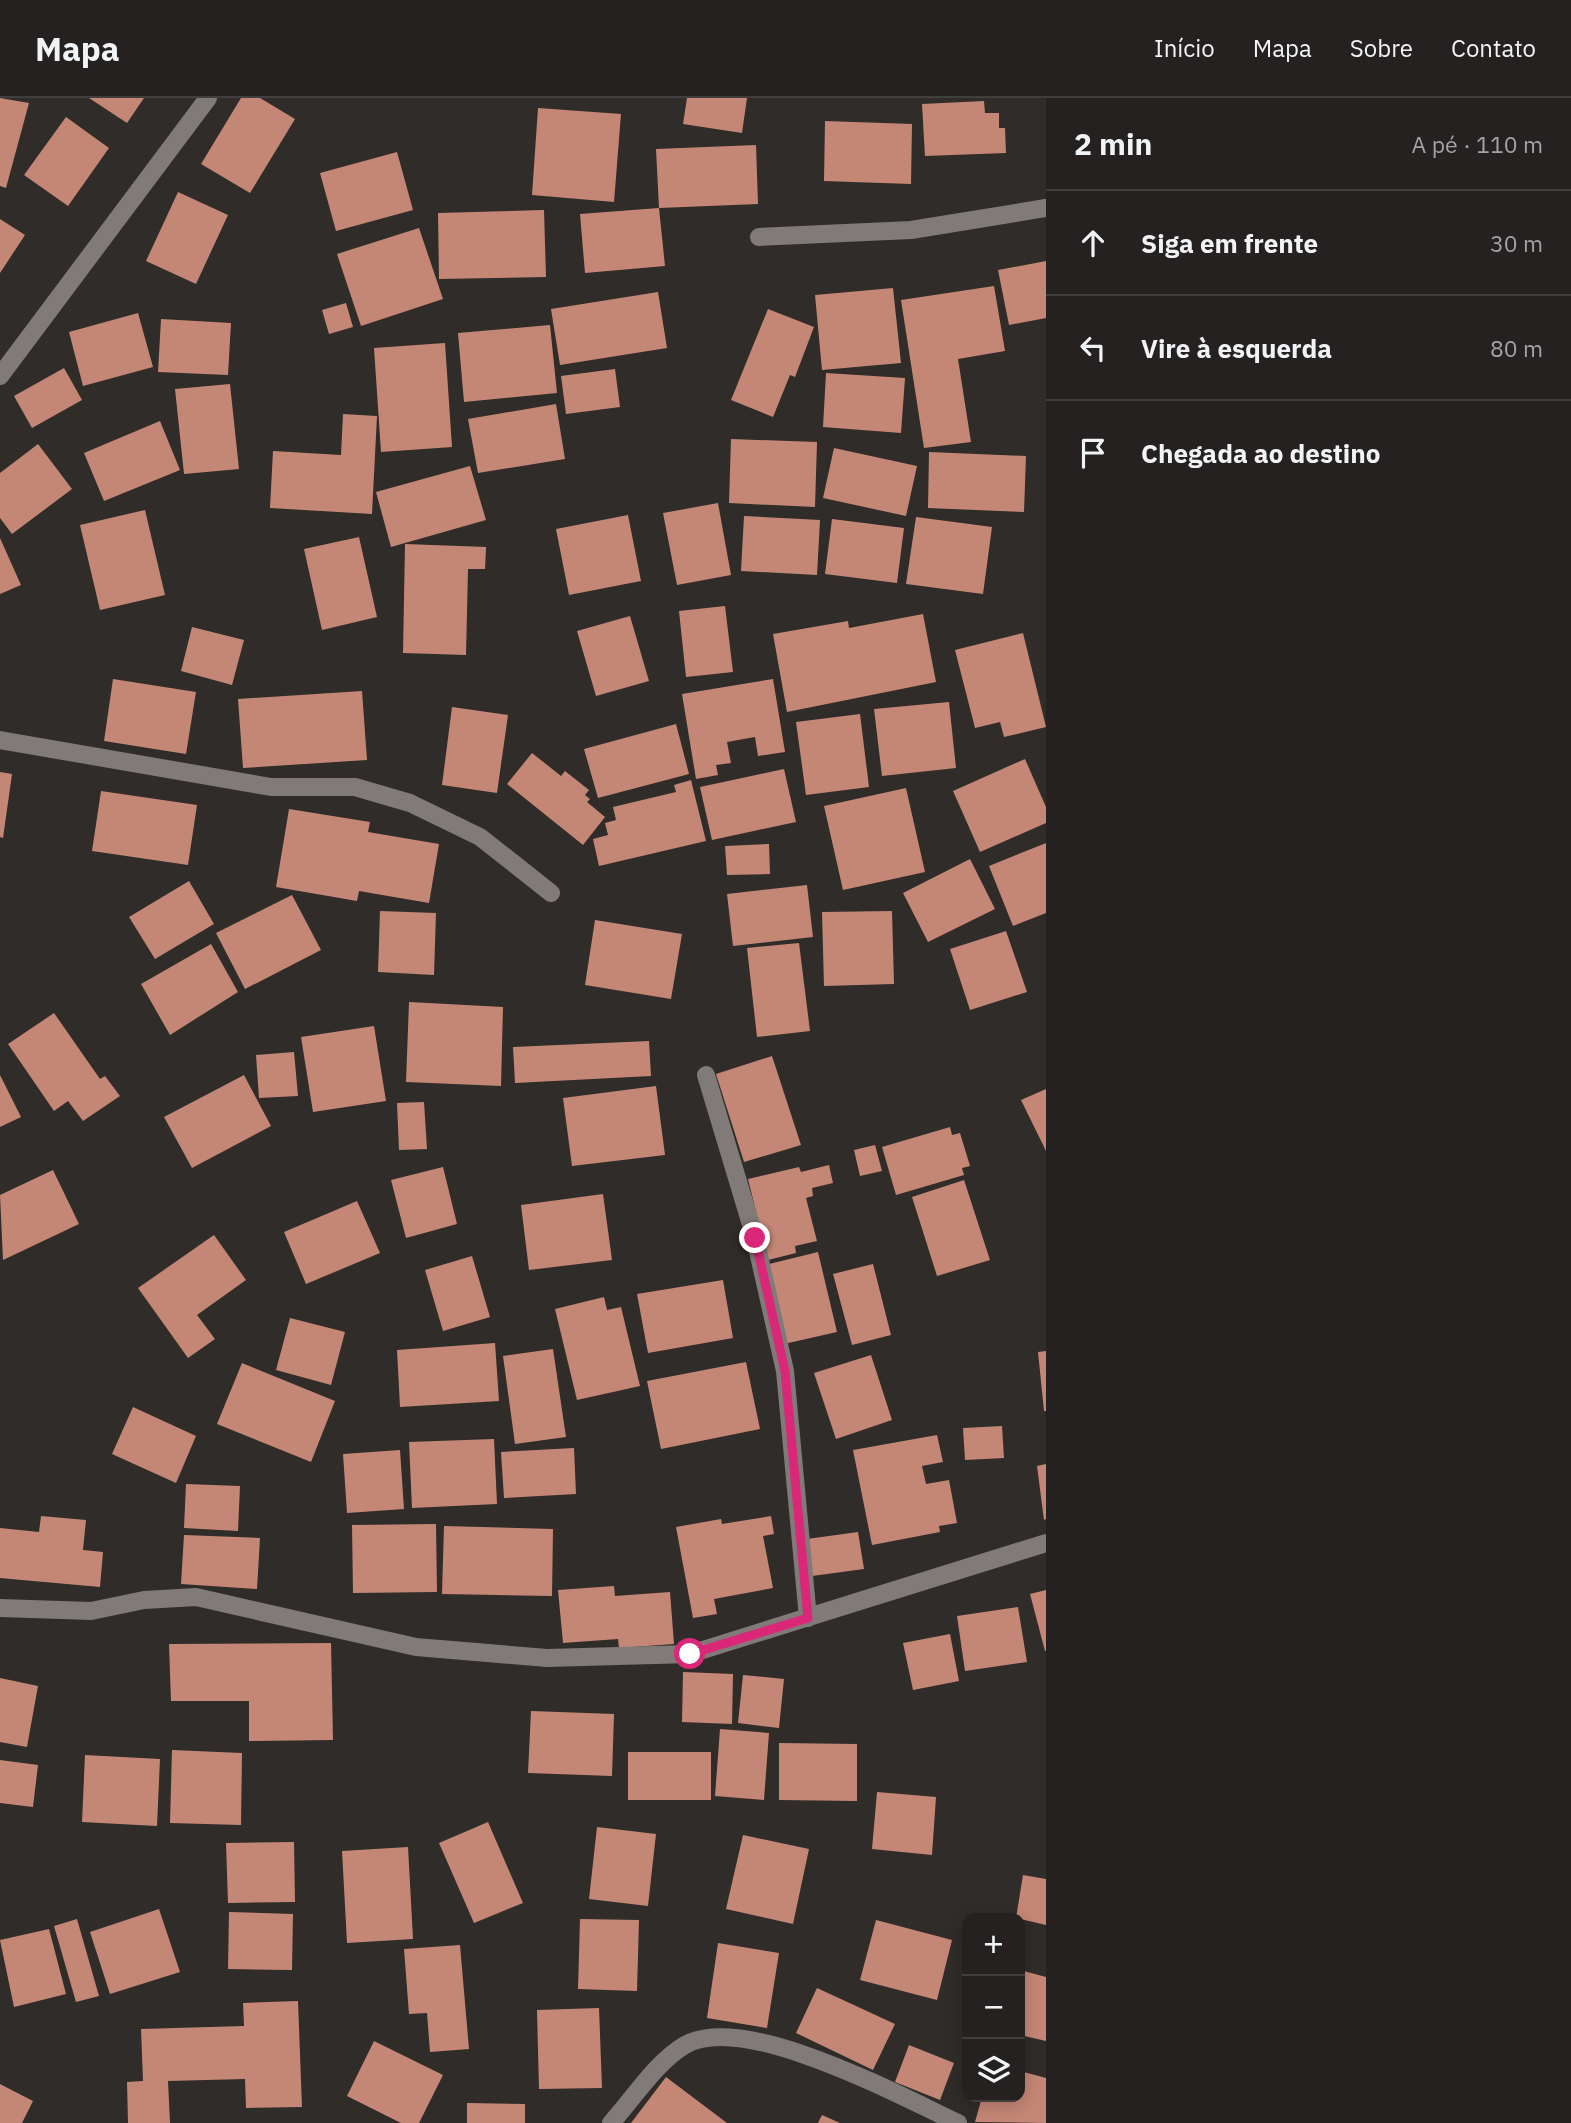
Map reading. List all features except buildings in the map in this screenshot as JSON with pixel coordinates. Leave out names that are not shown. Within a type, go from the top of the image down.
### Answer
[{"type":"street","points":[[0,376],[208,98]]},
{"type":"street","points":[[760,237],[911,230],[1046,208]]},
{"type":"street","points":[[0,740],[271,787],[355,787],[410,803],[480,837],[551,893]]},
{"type":"street","points":[[706,1075],[755,1238],[785,1371],[808,1618]]},
{"type":"street","points":[[0,1608],[90,1611],[144,1600],[195,1597],[416,1647],[547,1658],[690,1654],[1046,1543]]},
{"type":"street","points":[[611,2123],[666,2059],[687,2044],[715,2038],[771,2042],[883,2087],[958,2123]]},
{"type":"route","points":[[690,1654],[808,1618],[785,1371],[755,1238]]}]
